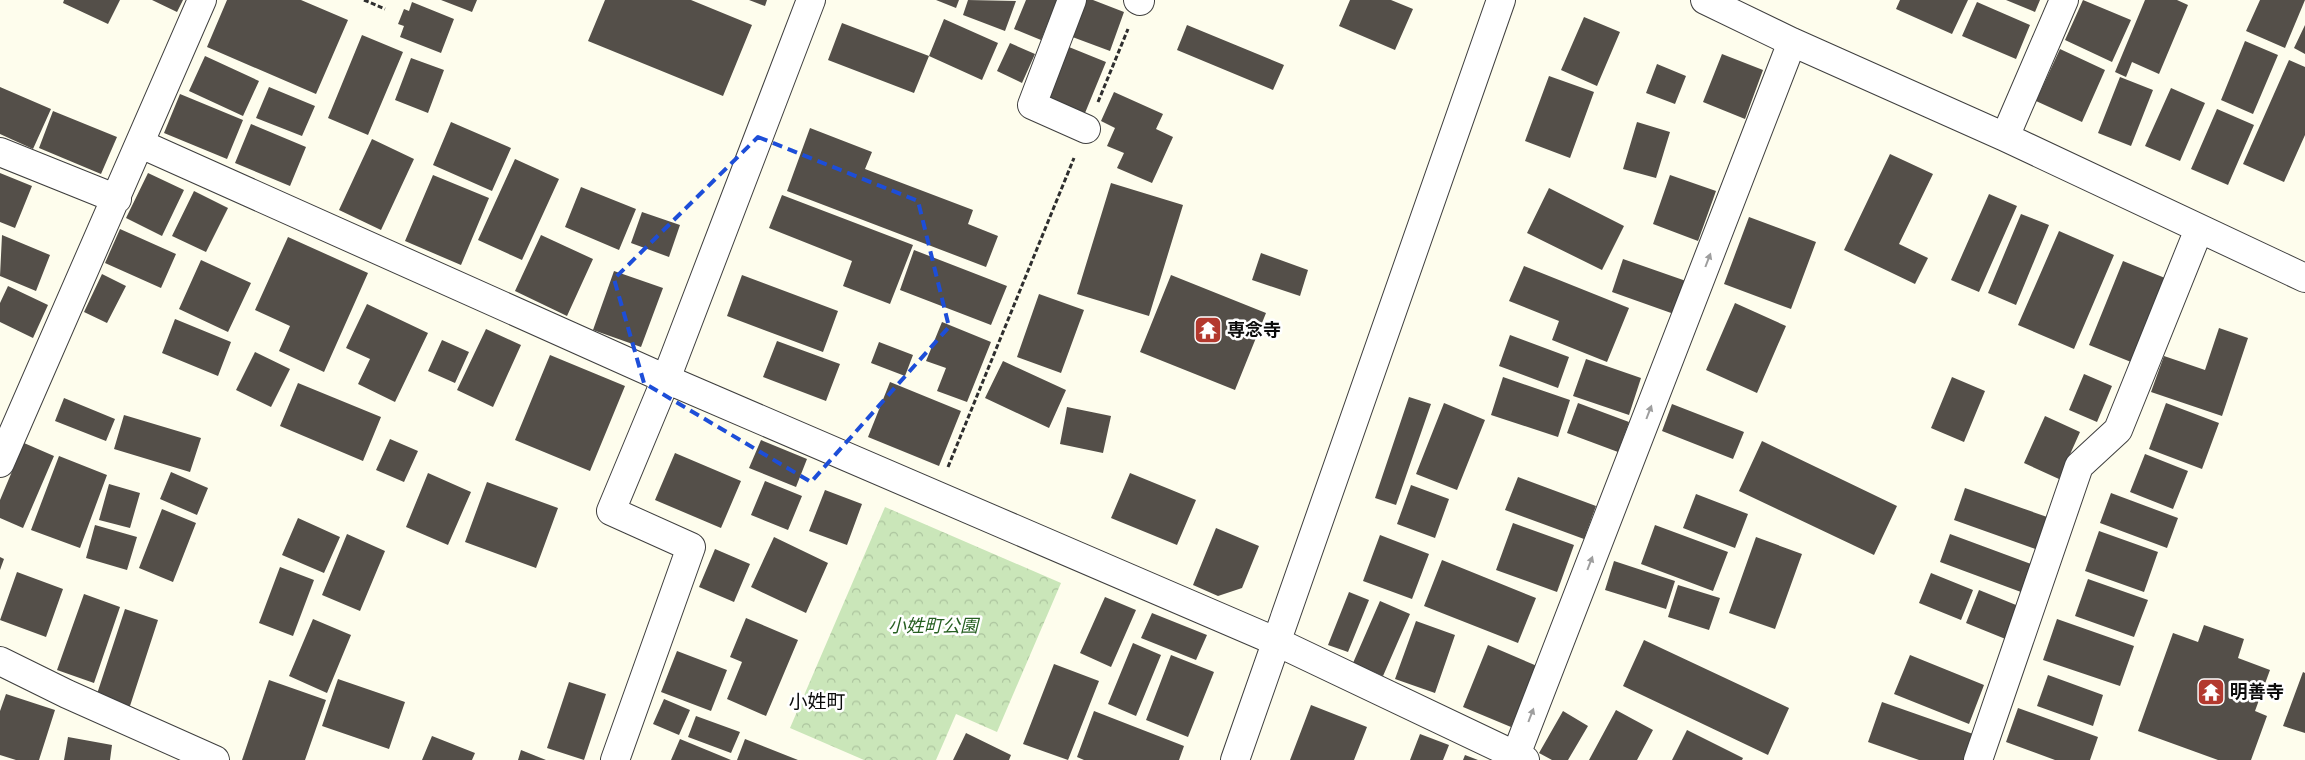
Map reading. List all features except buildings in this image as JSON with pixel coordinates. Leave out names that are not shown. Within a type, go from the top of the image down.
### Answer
[{"type":"street","points":[[0,464],[141,144],[202,0]]},
{"type":"street","points":[[615,760],[691,547],[611,511],[666,379],[811,0]]},
{"type":"street","points":[[1072,0],[1032,105],[1086,129]]},
{"type":"street","points":[[1234,760],[1501,0]]},
{"type":"street","points":[[1705,0],[1792,42],[2005,137],[2305,278]]},
{"type":"street","points":[[2005,137],[2064,0]]},
{"type":"street","points":[[141,144],[666,379],[1275,641],[1518,758],[1792,42]]},
{"type":"street","points":[[0,152],[117,199]]},
{"type":"street","points":[[1978,760],[2080,466],[2118,430],[2199,229]]},
{"type":"street","points":[[0,661],[67,694],[215,760]]},
{"type":"path","points":[[364,0],[385,9]]},
{"type":"path","points":[[936,495],[1139,0]]},
{"type":"highlighted area","points":[[758,137],[918,201],[949,327],[811,482],[644,383],[614,279]]},
{"type":"green space","name":"小姓町公園","points":[[885,507],[1061,583],[997,732],[956,714],[936,760],[864,760],[790,728]]},
{"type":"place","name":"専念寺","points":[[1208,330]]},
{"type":"place","name":"明善寺","points":[[2211,692]]},
{"type":"district","name":"小姓町","points":[[817,701]]}]
